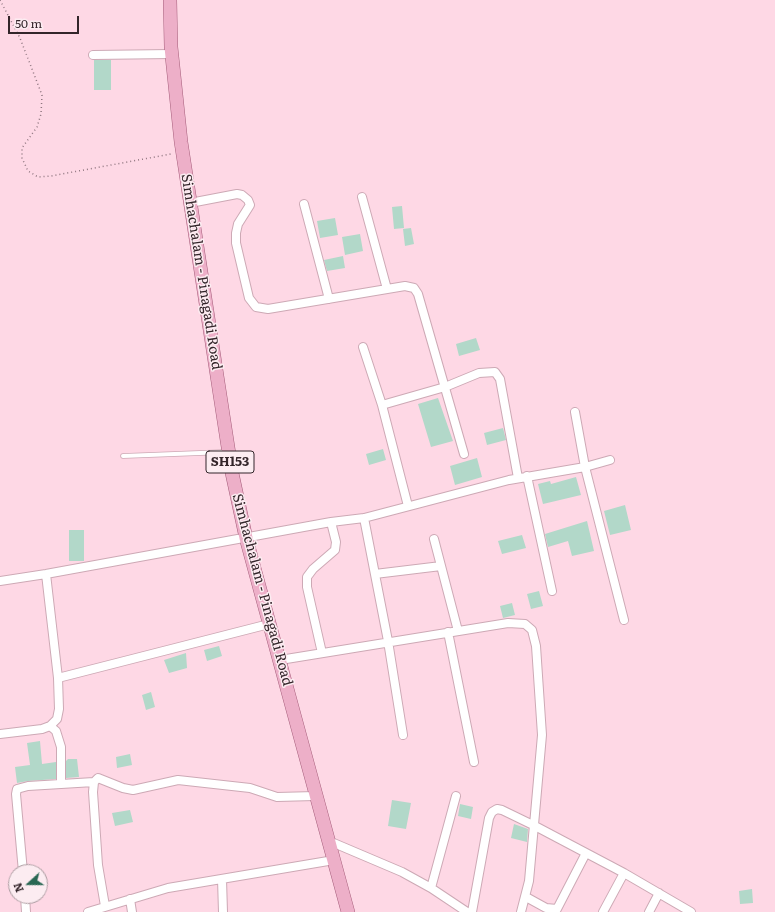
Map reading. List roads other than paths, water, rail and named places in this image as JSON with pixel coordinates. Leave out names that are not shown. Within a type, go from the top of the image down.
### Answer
[{"type":"main road","name":"Simhachalam - Pinagadi Road","points":[[170,0],[172,54],[183,152],[228,452],[246,538],[280,660],[315,796],[348,912]]},
{"type":"street","points":[[93,55],[172,54]]},
{"type":"street","points":[[190,203],[237,194],[242,195],[248,200],[250,205],[237,228],[236,243],[249,298],[256,307],[268,309],[405,286],[414,288],[418,294],[464,454]]},
{"type":"street","points":[[362,197],[387,289]]},
{"type":"street","points":[[304,204],[329,299]]},
{"type":"street","points":[[363,347],[382,405],[408,506]]},
{"type":"street","points":[[382,405],[445,387],[479,373],[495,372],[500,379],[518,478]]},
{"type":"street","points":[[575,412],[585,468],[624,620]]},
{"type":"street","points":[[0,580],[46,574],[331,522],[364,518],[518,478],[585,468],[610,460]]},
{"type":"street","points":[[528,476],[552,591]]},
{"type":"street","points":[[364,518],[388,641],[403,735]]},
{"type":"street","points":[[322,653],[307,588],[307,577],[313,569],[335,550],[336,542],[331,522]]},
{"type":"street","points":[[434,539],[458,630]]},
{"type":"street","points":[[375,574],[441,566]]},
{"type":"street","points":[[0,734],[42,729],[50,726],[57,719],[59,709],[58,678],[46,574]]},
{"type":"street","points":[[280,660],[388,641],[508,623],[525,624],[532,630],[537,653],[542,735],[535,826],[526,897],[521,912]]},
{"type":"street","points":[[58,678],[269,624]]},
{"type":"street","points":[[448,632],[474,762]]},
{"type":"street","points":[[50,726],[56,731],[61,747],[61,784]]},
{"type":"street","points":[[22,864],[16,794],[18,789],[22,786],[94,782],[98,778],[102,778],[114,785],[133,790],[178,780],[250,788],[277,797],[315,796]]},
{"type":"street","points":[[94,782],[98,866],[105,906]]},
{"type":"street","points":[[432,888],[456,796]]},
{"type":"street","points":[[472,912],[492,812],[497,809],[535,826],[624,873],[691,912]]},
{"type":"street","points":[[329,841],[402,872],[432,888],[467,912]]},
{"type":"street","points":[[526,897],[546,908],[557,909],[586,853]]},
{"type":"street","points":[[88,912],[168,888],[334,860]]},
{"type":"street","points":[[603,912],[624,873]]},
{"type":"street","points":[[222,878],[223,912]]},
{"type":"street","points":[[649,912],[659,893]]},
{"type":"street","points":[[130,899],[132,912]]},
{"type":"lane","points":[[123,456],[228,452]]}]
